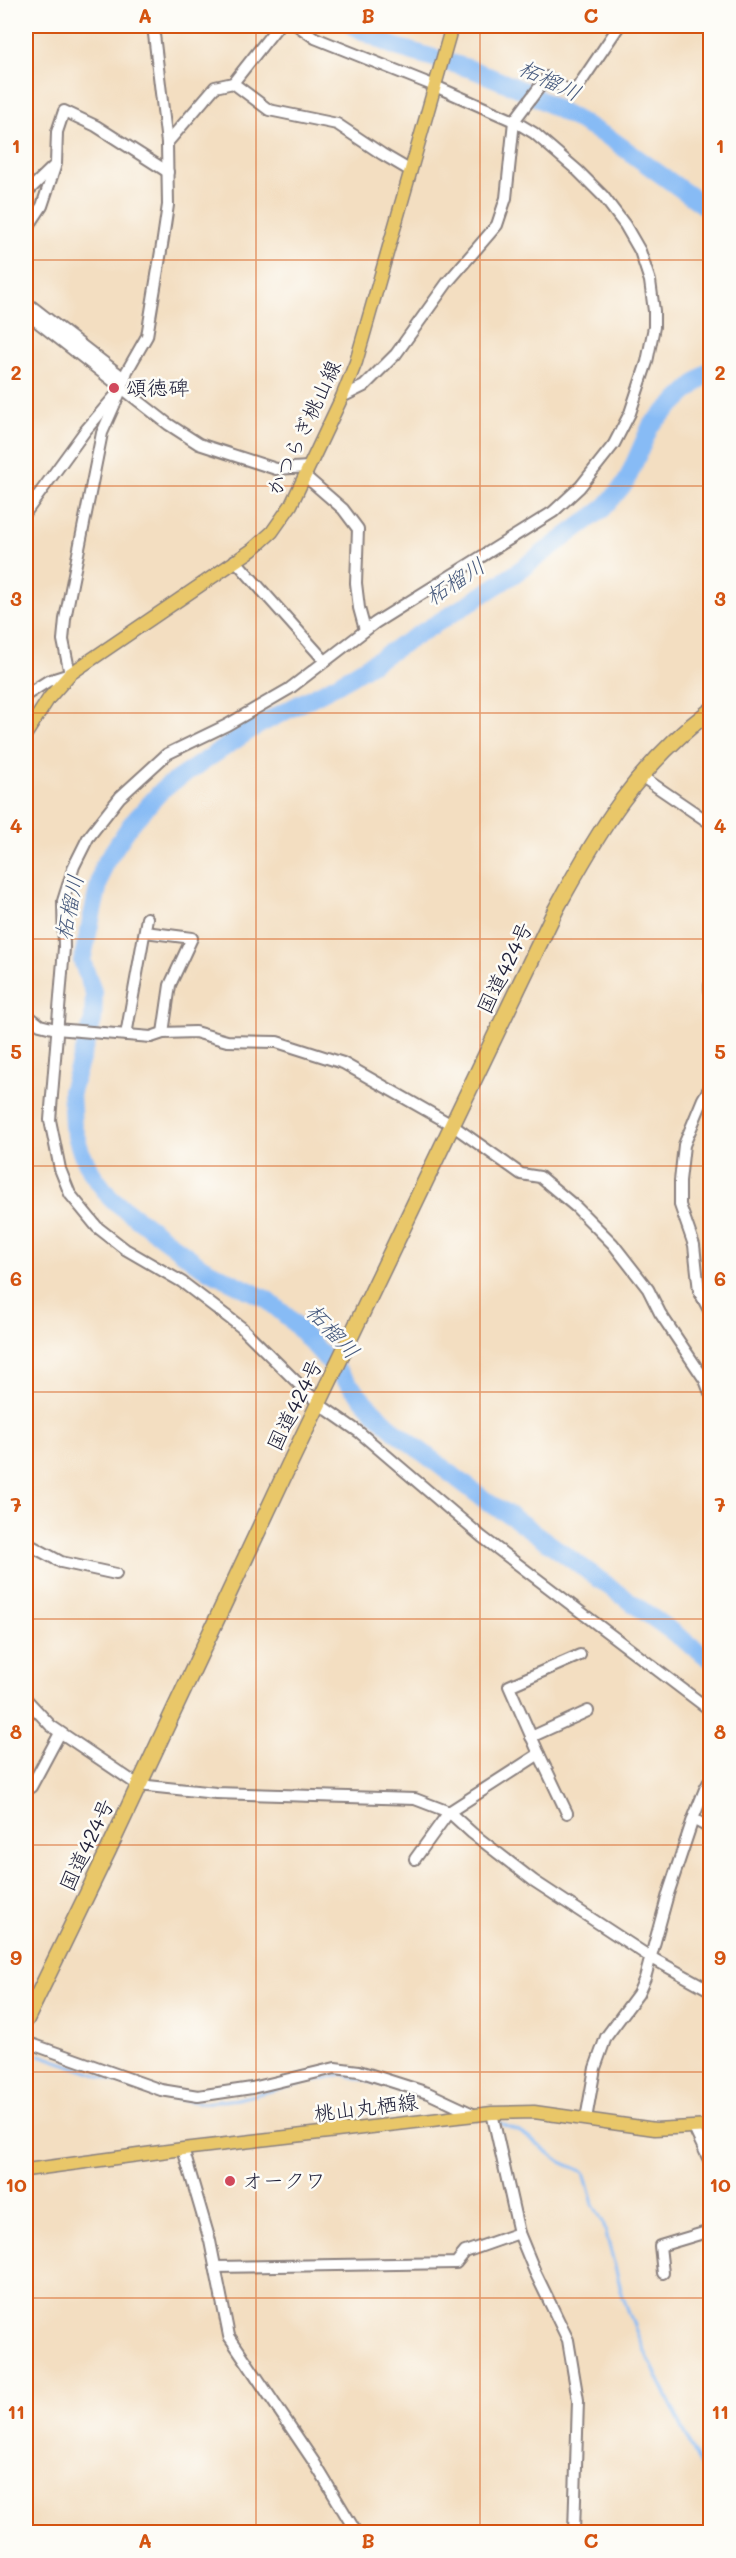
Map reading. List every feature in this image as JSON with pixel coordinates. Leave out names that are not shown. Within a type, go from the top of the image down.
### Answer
[{"type":"highway","name":"国道424号","points":[[26,2020],[556,909],[615,807],[641,776],[691,726],[711,711]]},
{"type":"main road","name":"かつらぎ桃山線","points":[[26,734],[49,698],[70,674],[252,550],[272,532],[283,518],[307,472],[356,362],[451,28]]},
{"type":"main road","name":"桃山丸栖線","points":[[26,2170],[492,2113],[534,2112],[655,2129],[711,2126]]},
{"type":"street","points":[[26,696],[48,681],[70,674],[63,640],[65,619],[102,433],[147,336],[168,206],[167,143],[153,26]]},
{"type":"street","points":[[167,143],[215,87],[233,83],[278,26]]},
{"type":"street","points":[[298,26],[315,38],[517,118],[603,196],[625,225],[640,251],[650,281],[654,327],[644,376],[630,413],[614,444],[580,487],[553,512],[364,630],[330,660],[289,689],[227,724],[167,753],[120,797],[88,838],[74,867],[63,901],[64,948],[50,1120],[60,1169],[70,1194],[97,1227],[125,1249],[182,1282],[241,1327],[321,1402],[482,1537],[711,1710]]},
{"type":"street","points":[[342,397],[364,386],[396,354],[447,283],[497,225],[506,198],[517,118],[548,77],[573,94],[619,26]]},
{"type":"street","points":[[233,83],[269,110],[337,124],[411,171]]},
{"type":"street","points":[[26,230],[42,206],[56,164],[57,132],[64,111],[96,126],[168,172]]},
{"type":"street","points":[[26,193],[56,164]]},
{"type":"street","points":[[26,302],[123,384],[199,444],[276,469],[307,472],[344,509],[358,529],[356,583],[364,630]]},
{"type":"street","points":[[26,313],[123,384]]},
{"type":"street","points":[[26,512],[84,431],[123,384]]},
{"type":"street","points":[[235,560],[330,660]]},
{"type":"street","points":[[641,776],[711,823]]},
{"type":"street","points":[[124,1035],[147,918]]},
{"type":"street","points":[[145,932],[192,938],[170,985],[163,1033]]},
{"type":"street","points":[[711,985],[709,990],[711,990]]},
{"type":"street","points":[[26,1014],[40,1025],[56,1029],[151,1037],[163,1033],[195,1032],[227,1041],[277,1042],[343,1062],[452,1125],[520,1174],[540,1177],[576,1207],[614,1244],[648,1289],[660,1313],[705,1380],[711,1393]]},
{"type":"street","points":[[711,1087],[703,1099],[684,1145],[680,1181],[680,1205],[694,1245],[699,1291],[711,1312]]},
{"type":"street","points":[[26,1543],[61,1562],[116,1574]]},
{"type":"street","points":[[567,1813],[538,1754],[509,1686],[580,1655]]},
{"type":"street","points":[[26,1699],[60,1733],[138,1785],[216,1793],[415,1799],[449,1812],[472,1833],[534,1881],[650,1957],[711,1990]]},
{"type":"street","points":[[531,1737],[588,1711]]},
{"type":"street","points":[[31,1787],[60,1733]]},
{"type":"street","points":[[415,1859],[449,1812],[538,1754]]},
{"type":"street","points":[[586,2119],[596,2068],[606,2037],[638,1994],[693,1819],[711,1780]]},
{"type":"street","points":[[693,1819],[711,1828]]},
{"type":"street","points":[[26,2042],[161,2090],[198,2096],[252,2088],[335,2068],[358,2071],[428,2093],[475,2115]]},
{"type":"street","points":[[492,2113],[519,2233],[568,2340],[578,2400],[574,2532]]},
{"type":"street","points":[[694,2128],[711,2162]]},
{"type":"street","points":[[183,2149],[210,2241],[229,2336],[314,2462],[356,2532]]},
{"type":"street","points":[[663,2273],[660,2246],[711,2231]]},
{"type":"street","points":[[215,2266],[456,2263],[465,2252],[519,2233]]},
{"type":"waterway","name":"柘榴川","points":[[352,26],[393,46],[471,69],[525,91],[611,139],[710,210]]},
{"type":"waterway","name":"柘榴川","points":[[710,370],[651,425],[626,482],[603,509],[513,575],[468,604],[338,684],[255,727],[164,788],[131,824],[103,866],[82,961],[94,994],[93,1020],[71,1091],[73,1126],[81,1152],[92,1173],[110,1198],[202,1267],[266,1299],[290,1319],[371,1408],[396,1432],[489,1503],[514,1518],[710,1659]]},
{"type":"waterway","points":[[40,2055],[155,2095],[203,2103],[237,2099],[342,2074],[393,2088],[446,2107]]},
{"type":"waterway","points":[[498,2122],[522,2133],[561,2162],[584,2172],[593,2204],[603,2222],[623,2297],[640,2341],[710,2485]]},
{"type":"place","name":"頌徳碑","points":[[114,388]]},
{"type":"place","name":"オークワ","points":[[230,2181]]}]
